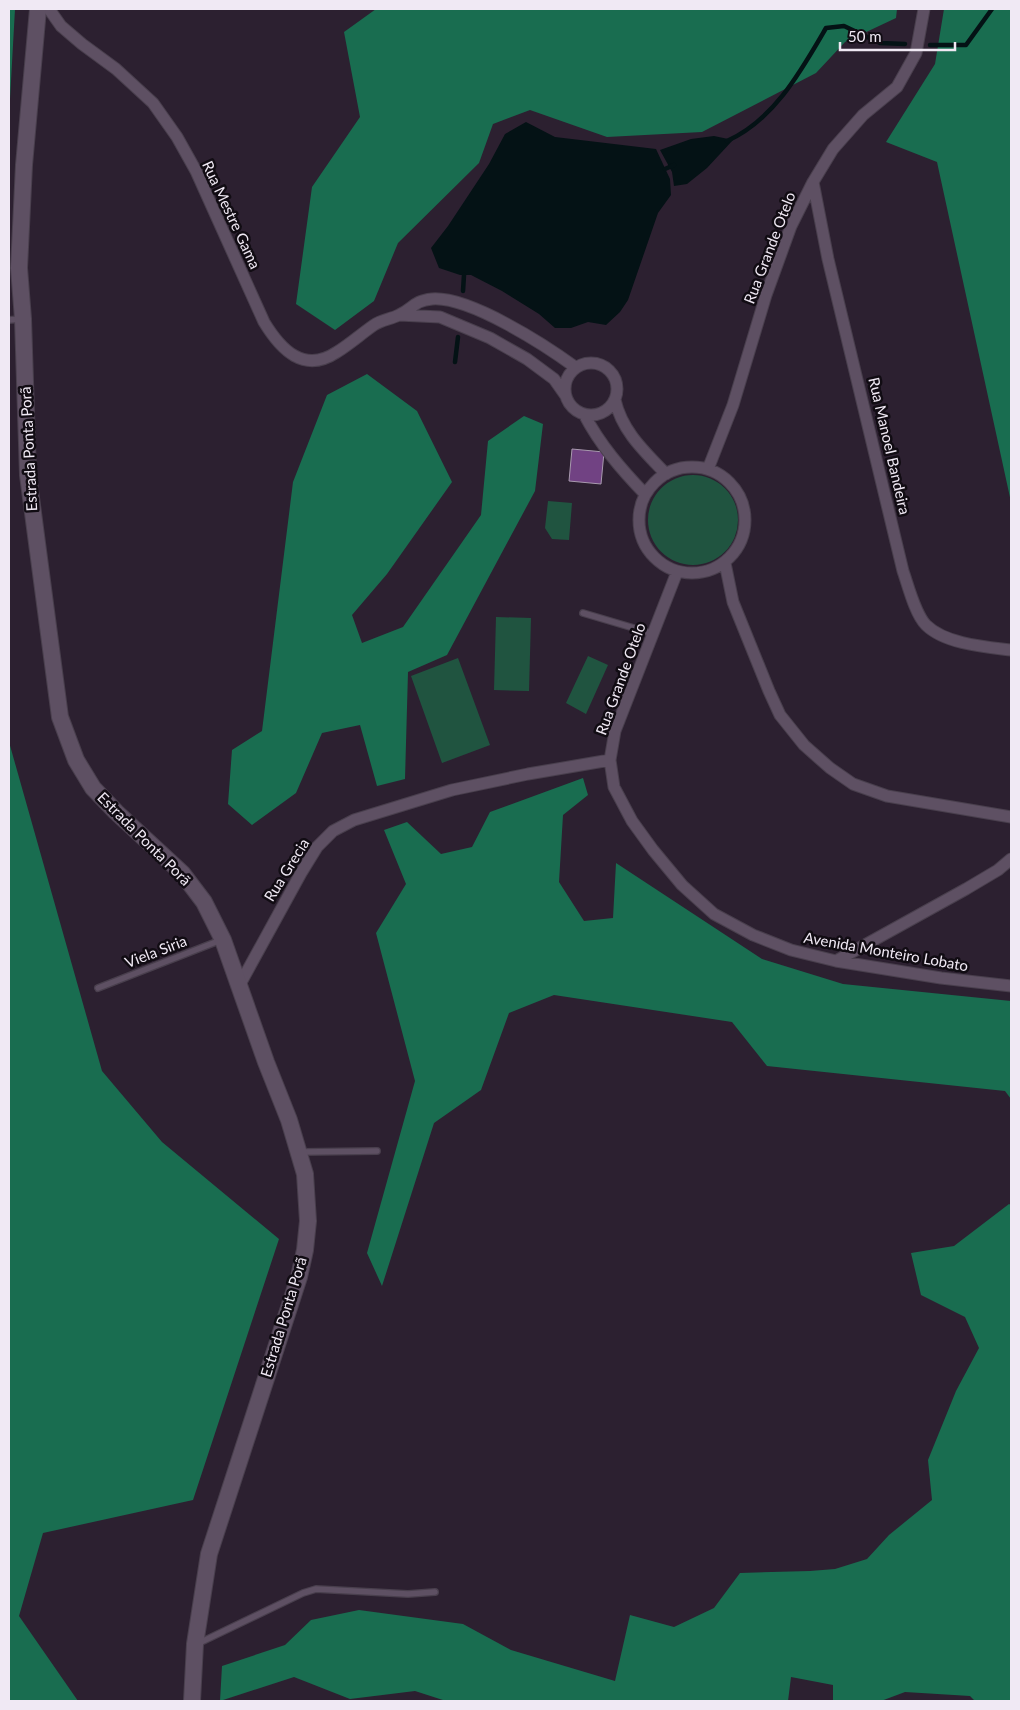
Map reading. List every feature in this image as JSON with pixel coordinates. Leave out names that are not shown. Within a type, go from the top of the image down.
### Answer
[{"type":"main road","name":"Estrada Ponta Porã","points":[[38,9],[22,202],[16,319],[28,475],[60,717],[76,760],[93,788],[182,873],[204,902],[223,940],[266,1062],[289,1120],[305,1174],[308,1221],[305,1250],[299,1277],[209,1554],[195,1644],[192,1701]]},
{"type":"street","name":"Rua Mestre Gama","points":[[49,9],[61,26],[116,69],[153,103],[177,137],[196,171],[264,322],[275,340],[290,354],[304,360],[320,361],[336,354],[376,324],[399,315],[417,302],[435,299],[476,309],[497,319],[545,346],[575,367]]},
{"type":"street","name":"Rua Grande Otelo","points":[[708,469],[733,405],[772,278],[791,226],[813,182],[833,149],[857,122],[897,87],[916,53],[924,9]]},
{"type":"street","name":"Rua Manoel Bandeira","points":[[813,182],[828,259],[903,571],[913,601],[926,624],[946,637],[979,647],[1011,650]]},
{"type":"street","name":"Rua Mestre Gama","points":[[399,315],[440,317],[490,338],[527,359],[554,378],[566,396]]},
{"type":"street","points":[[591,362],[599,363],[609,370],[617,383],[617,392],[614,400],[609,408],[602,413],[593,415],[576,411],[566,396],[564,388],[566,380],[575,367],[591,362]]},
{"type":"street","points":[[614,400],[624,426],[642,449],[666,474]]},
{"type":"street","points":[[584,414],[594,434],[619,466],[645,494]]},
{"type":"street","points":[[693,466],[708,469],[723,476],[735,488],[743,502],[746,519],[743,536],[736,551],[725,563],[712,570],[698,574],[677,572],[654,558],[644,544],[639,528],[640,511],[645,494],[654,483],[666,474],[679,468],[693,466]]},
{"type":"street","points":[[725,563],[734,602],[768,691],[780,716],[804,746],[853,784],[878,793],[924,803],[1011,817]]},
{"type":"street","name":"Rua Grande Otelo","points":[[452,790],[528,774],[610,760],[615,731],[677,572]]},
{"type":"street","name":"Avenida Monteiro Lobato","points":[[610,760],[614,787],[632,821],[682,885],[714,914],[753,935],[791,950],[836,961],[941,978],[1011,986]]},
{"type":"street","name":"Rua Grecia","points":[[239,986],[301,873],[317,847],[333,831],[354,820],[452,790]]},
{"type":"street","points":[[836,961],[966,889],[1011,860]]},
{"type":"lane","points":[[583,613],[654,634]]},
{"type":"lane","name":"Viela Siria","points":[[98,988],[223,940]]},
{"type":"lane","points":[[299,1152],[377,1151]]},
{"type":"lane","points":[[195,1644],[303,1593],[316,1589],[408,1594],[435,1592]]},
{"type":"green space","points":[[9,9],[15,9],[9,117]]},
{"type":"green space","points":[[376,9],[897,9],[896,18],[845,42],[816,73],[702,132],[607,137],[530,110],[493,124],[479,163],[398,243],[374,301],[335,330],[296,304],[312,187],[360,117],[344,32]]},
{"type":"green space","points":[[944,9],[1011,9],[1011,502],[937,162],[886,142],[935,64]]},
{"type":"green space","points":[[367,374],[417,411],[452,482],[387,574],[352,615],[362,643],[403,627],[481,515],[488,441],[524,416],[543,424],[535,491],[447,655],[408,672],[405,779],[377,786],[360,725],[322,733],[296,793],[252,825],[228,804],[232,750],[262,731],[293,482],[327,395]]},
{"type":"green space","points":[[693,475],[710,478],[725,488],[735,503],[738,520],[735,537],[725,552],[710,562],[693,565],[676,562],[661,552],[651,537],[648,520],[651,503],[661,488],[676,478]]},
{"type":"green space","points":[[548,501],[572,503],[569,540],[552,539],[545,528]]},
{"type":"green space","points":[[496,617],[531,618],[529,691],[494,690]]},
{"type":"green space","points":[[588,656],[608,665],[586,714],[566,703]]},
{"type":"green space","points":[[458,658],[490,745],[442,763],[411,676]]},
{"type":"green space","points":[[9,742],[102,1071],[162,1142],[279,1239],[193,1500],[43,1533],[19,1616],[78,1701],[9,1701]]},
{"type":"green space","points":[[583,778],[588,795],[563,815],[559,882],[584,921],[613,918],[616,863],[762,959],[843,984],[1011,1001],[1011,1099],[1005,1091],[767,1066],[732,1022],[554,995],[509,1013],[481,1090],[434,1123],[382,1286],[367,1253],[415,1081],[376,933],[406,884],[384,830],[407,822],[441,854],[472,847],[490,812]]},
{"type":"green space","points":[[1009,1204],[1011,1205],[1011,1701],[975,1701],[970,1696],[905,1692],[881,1701],[833,1701],[833,1685],[791,1677],[788,1701],[446,1701],[415,1691],[350,1699],[294,1677],[220,1701],[222,1666],[285,1645],[311,1620],[359,1610],[463,1624],[511,1650],[615,1681],[630,1615],[674,1627],[714,1608],[740,1573],[835,1569],[867,1559],[889,1535],[932,1500],[928,1460],[956,1391],[979,1348],[965,1317],[921,1295],[911,1253],[954,1246]]},
{"type":"shaded area","points":[[526,122],[555,137],[656,149],[670,179],[671,195],[658,213],[628,300],[620,312],[606,325],[588,322],[571,328],[555,328],[539,314],[502,291],[471,275],[460,275],[439,268],[431,248],[489,164],[505,134]]},
{"type":"shaded area","points":[[714,136],[733,140],[707,168],[687,184],[674,186],[672,172],[660,150],[691,139]]},
{"type":"building","points":[[572,449],[604,452],[601,484],[569,481]]},
{"type":"waterway","points":[[930,45],[966,45],[992,9]]},
{"type":"waterway","points":[[727,141],[759,121],[785,93],[807,61],[826,28],[844,26],[880,43],[905,44]]},
{"type":"waterway","points":[[665,169],[674,165]]},
{"type":"waterway","points":[[463,291],[464,275]]},
{"type":"waterway","points":[[455,362],[458,337]]}]
